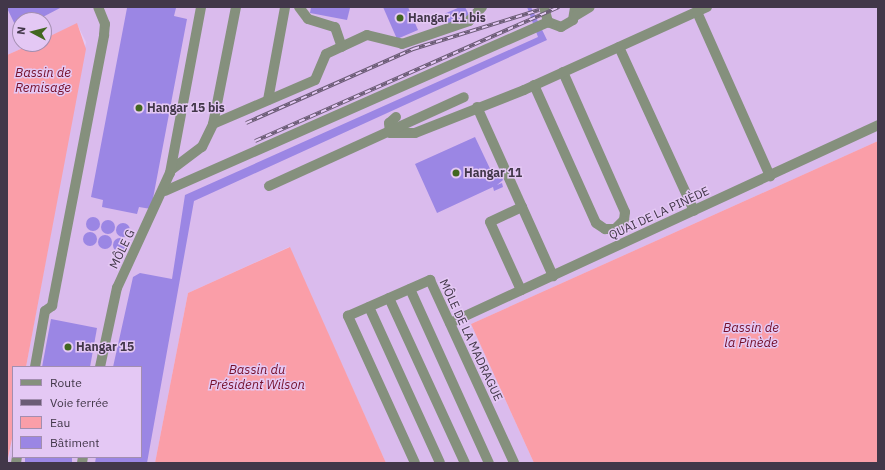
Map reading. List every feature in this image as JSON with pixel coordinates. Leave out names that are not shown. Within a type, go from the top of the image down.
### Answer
[{"type":"lane","points":[[35,366],[45,311],[52,306],[104,35],[105,24],[98,7]]},
{"type":"lane","name":"MÔLE G","points":[[100,366],[117,288],[165,191],[171,170],[201,7]]},
{"type":"lane","points":[[171,170],[202,147],[213,124],[236,7]]},
{"type":"lane","points":[[268,100],[285,7]]},
{"type":"lane","points":[[299,7],[308,19],[335,27],[342,47]]},
{"type":"lane","points":[[213,124],[315,80],[324,57],[371,34],[402,44],[469,21],[482,7]]},
{"type":"lane","points":[[544,7],[548,22],[556,27],[565,26],[575,11],[590,7]]},
{"type":"lane","points":[[389,132],[398,136],[411,135],[534,85],[706,7]]},
{"type":"lane","points":[[696,12],[770,176]]},
{"type":"lane","points":[[165,191],[548,22]]},
{"type":"lane","points":[[619,47],[694,211]]},
{"type":"lane","points":[[534,85],[596,223],[605,229],[615,229],[624,220],[625,212],[563,72]]},
{"type":"lane","points":[[269,186],[464,98]]},
{"type":"lane","points":[[477,107],[553,276]]},
{"type":"lane","points":[[389,132],[389,123],[396,117]]},
{"type":"lane","name":"QUAI DE LA PINÈDE","points":[[450,323],[878,125]]},
{"type":"lane","points":[[521,290],[490,222],[522,208]]},
{"type":"lane","name":"MÔLE DE LA MADRAGUE","points":[[415,463],[348,316],[430,280],[514,463]]},
{"type":"lane","points":[[410,289],[489,463]]},
{"type":"lane","points":[[390,298],[465,463]]},
{"type":"lane","points":[[369,307],[440,463]]},
{"type":"shaded area","points":[[7,7],[878,7],[878,141],[471,324],[534,463],[386,463],[289,247],[188,293],[155,463],[8,463],[12,440],[12,458],[142,458],[142,366],[26,366],[86,42],[77,24],[52,35],[52,12],[12,12],[12,52],[14,52],[7,55]]},
{"type":"water","name":"Bassin de Remisage","points":[[77,23],[86,49],[26,366],[12,366],[12,439],[7,463],[7,55],[14,52],[52,52],[52,35]]},
{"type":"water","name":"Bassin de la Pinède","points":[[878,141],[878,463],[534,463],[471,324]]},
{"type":"water","name":"Bassin du Président Wilson","points":[[290,247],[386,463],[155,463],[188,293]]},
{"type":"building","points":[[62,7],[52,12],[12,12],[12,18],[7,8]]},
{"type":"building","points":[[311,7],[350,8],[347,20],[310,13]]},
{"type":"building","name":"Hangar 11 bis","points":[[383,7],[408,7],[418,30],[397,39]]},
{"type":"building","points":[[460,7],[465,7],[469,15],[448,24],[444,14]]},
{"type":"building","points":[[527,7],[531,7],[547,40],[194,201],[147,463],[95,463],[96,458],[142,458],[142,366],[113,366],[133,277],[140,273],[172,279],[185,195],[538,37]]},
{"type":"building","name":"Hangar 15 bis","points":[[127,8],[176,8],[174,16],[187,19],[151,209],[139,207],[137,214],[102,207],[103,200],[91,197]]},
{"type":"building","name":"Hangar 11","points":[[475,137],[493,175],[499,172],[503,180],[497,185],[502,183],[503,187],[494,191],[493,187],[437,213],[415,164]]},
{"type":"building","points":[[93,217],[98,219],[100,224],[98,229],[93,231],[88,229],[86,224],[88,219]]},
{"type":"building","points":[[108,220],[113,222],[115,227],[113,232],[108,234],[103,232],[101,227],[103,222]]},
{"type":"building","points":[[123,223],[128,225],[130,230],[128,235],[123,237],[118,235],[116,230],[118,225]]},
{"type":"building","points":[[90,232],[95,234],[97,239],[95,244],[90,246],[85,244],[83,239],[85,234]]},
{"type":"building","points":[[105,235],[110,237],[112,242],[110,247],[105,249],[100,247],[98,242],[100,237]]},
{"type":"building","points":[[120,238],[125,240],[127,245],[125,250],[120,252],[115,250],[113,245],[115,240]]},
{"type":"building","name":"Hangar 15","points":[[51,319],[97,328],[90,366],[42,366]]},
{"type":"building","points":[[25,458],[72,458],[72,463],[25,463]]},
{"type":"railway","points":[[255,141],[559,7]]},
{"type":"railway","points":[[246,123],[413,49],[539,10]]},
{"type":"place","name":"Hangar 11 bis","points":[[400,18]]},
{"type":"place","name":"Hangar 15 bis","points":[[139,108]]},
{"type":"place","name":"Hangar 11","points":[[456,173]]},
{"type":"place","name":"Hangar 15","points":[[68,347]]}]
